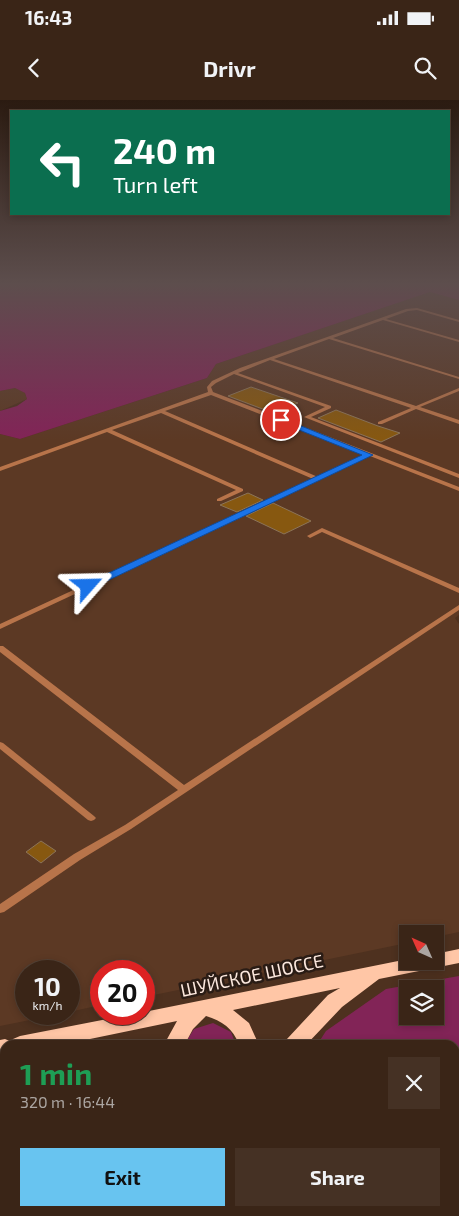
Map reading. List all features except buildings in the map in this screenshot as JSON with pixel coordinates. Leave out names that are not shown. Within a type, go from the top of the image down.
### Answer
[{"type":"main road","name":"ШУЙСКОЕ ШОССЕ","points":[[444,959],[459,956]]},
{"type":"main road","name":"ШУЙСКОЕ ШОССЕ","points":[[46,1040],[399,968]]},
{"type":"main road","points":[[299,1040],[335,1001],[376,972]]},
{"type":"main road","points":[[177,1040],[186,1023],[202,1008],[227,1014],[243,1028],[247,1040]]},
{"type":"main road","points":[[56,1038],[64,1040]]},
{"type":"lane","points":[[211,393],[209,387],[214,382],[270,359],[336,336]]},
{"type":"lane","points":[[441,336],[459,341]]},
{"type":"lane","points":[[330,338],[459,378]]},
{"type":"lane","points":[[270,359],[459,422]]},
{"type":"lane","points":[[234,373],[329,407],[307,417],[459,476]]},
{"type":"lane","points":[[380,423],[459,389]]},
{"type":"lane","points":[[0,469],[211,393],[459,489]]},
{"type":"lane","points":[[161,411],[318,479]]},
{"type":"lane","points":[[107,430],[241,490],[219,500]]},
{"type":"lane","points":[[0,627],[369,455]]},
{"type":"lane","points":[[310,536],[322,530],[459,591]]},
{"type":"lane","points":[[0,909],[184,790],[459,607]]},
{"type":"lane","points":[[0,648],[184,790]]},
{"type":"lane","points":[[0,744],[91,818]]},
{"type":"shaded area","points":[[0,336],[299,336],[216,364],[207,378],[20,439],[0,434],[0,411],[17,406],[27,399],[25,393],[15,388],[0,391]]},
{"type":"shaded area","points":[[299,336],[459,336],[459,615],[455,618],[459,624],[459,932],[444,935],[444,925],[399,925],[399,945],[155,995],[155,960],[90,960],[90,1007],[80,1010],[80,960],[15,960],[15,1023],[0,1026],[0,434],[20,439],[207,378],[216,364]]},
{"type":"shaded area","points":[[15,388],[25,393],[27,399],[0,411],[0,391]]},
{"type":"shaded area","points":[[459,976],[459,1040],[320,1040],[326,1031],[386,989],[399,987],[399,1025],[444,1025],[444,980],[437,980]]},
{"type":"shaded area","points":[[213,1023],[231,1032],[234,1040],[187,1040],[194,1029]]},
{"type":"route","points":[[88,586],[369,455],[281,420]]}]
